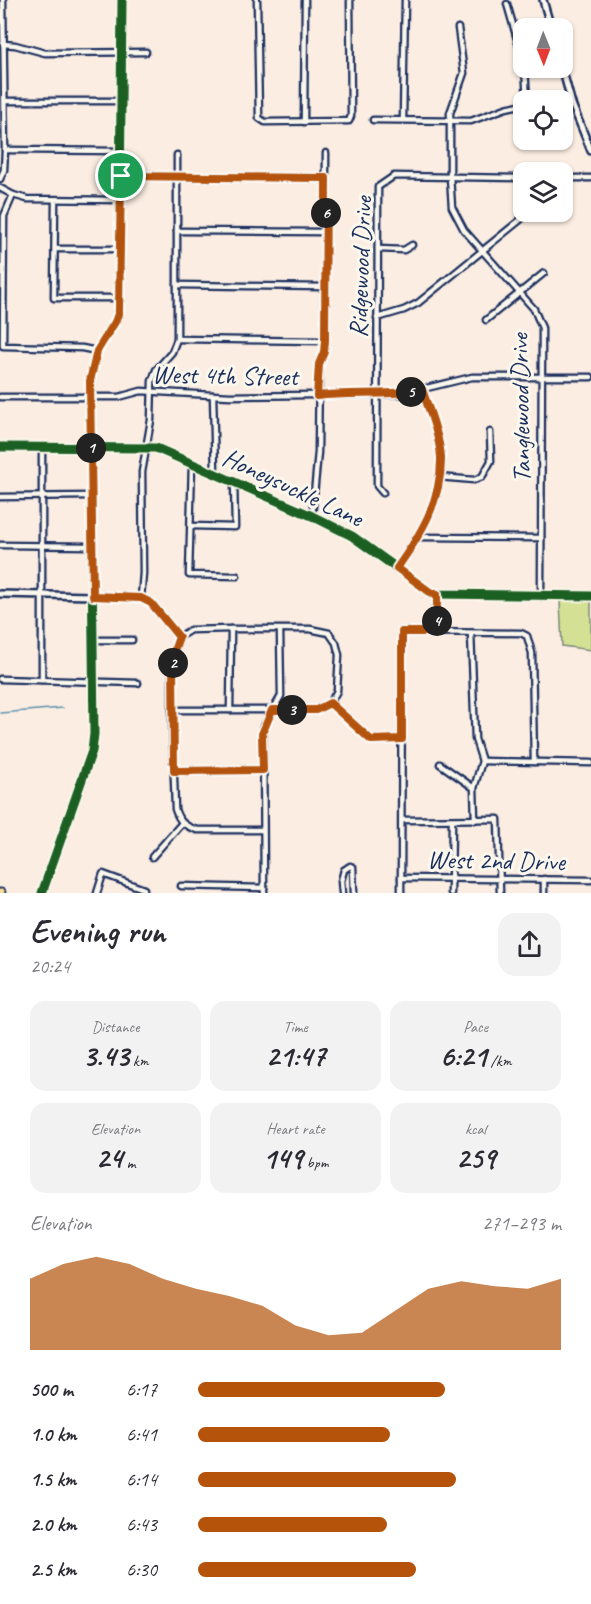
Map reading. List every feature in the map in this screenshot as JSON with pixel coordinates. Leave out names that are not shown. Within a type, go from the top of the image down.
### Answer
[{"type":"street","points":[[0,179],[4,170],[5,150],[3,0]]},
{"type":"street","points":[[42,893],[92,751],[94,734],[90,381],[97,351],[119,311],[122,0]]},
{"type":"street","points":[[257,0],[259,118],[265,122],[348,121],[351,116],[350,0]]},
{"type":"street","points":[[304,122],[305,0]]},
{"type":"street","points":[[403,120],[405,0]]},
{"type":"street","points":[[543,0],[548,18]]},
{"type":"street","points":[[507,4],[513,26]]},
{"type":"street","name":"Tanglewood Drive","points":[[458,28],[464,73],[451,107],[452,207],[464,230],[534,309],[542,328],[541,597]]},
{"type":"street","points":[[2,44],[45,53],[146,52]]},
{"type":"street","points":[[5,101],[122,101]]},
{"type":"street","points":[[374,120],[477,120],[513,106]]},
{"type":"street","points":[[573,106],[591,151]]},
{"type":"street","points":[[5,150],[122,151]]},
{"type":"street","points":[[312,516],[318,452],[319,364],[324,352],[325,341],[326,153]]},
{"type":"street","points":[[141,598],[143,573],[142,472],[151,420],[152,381],[156,370],[172,352],[177,339],[177,155]]},
{"type":"street","points":[[121,176],[326,178]]},
{"type":"street","name":"Ridgewood Drive","points":[[382,493],[377,486],[378,187],[394,176],[513,178]]},
{"type":"street","points":[[573,178],[591,178]]},
{"type":"street","points":[[0,188],[27,199],[121,200]]},
{"type":"street","points":[[13,195],[4,216],[4,347],[82,348],[97,351]]},
{"type":"street","points":[[55,200],[54,298],[120,298]]},
{"type":"street","points":[[377,318],[418,303],[518,222]]},
{"type":"street","points":[[177,231],[325,232]]},
{"type":"street","points":[[378,249],[404,250],[412,245]]},
{"type":"street","points":[[55,249],[120,249]]},
{"type":"street","points":[[486,320],[544,273]]},
{"type":"street","points":[[177,285],[325,287]]},
{"type":"street","points":[[177,339],[325,341]]},
{"type":"street","name":"West 4th Street","points":[[0,398],[91,399],[124,397],[141,391],[213,395],[402,394],[472,377],[591,377]]},
{"type":"street","points":[[397,568],[418,537],[436,501],[441,456],[422,389]]},
{"type":"street","points":[[213,395],[215,474]]},
{"type":"street","points":[[439,477],[474,480],[482,477],[490,461],[490,432]]},
{"type":"street","points":[[0,447],[91,447]]},
{"type":"street","name":"Honeysuckle Lane","points":[[91,447],[156,448],[192,463],[352,536],[430,592],[541,597],[591,596]]},
{"type":"street","points":[[42,448],[42,680]]},
{"type":"street","points":[[192,463],[189,575],[237,576]]},
{"type":"street","points":[[190,526],[235,527],[234,482]]},
{"type":"street","points":[[0,497],[92,496]]},
{"type":"street","points":[[418,537],[541,538]]},
{"type":"street","points":[[0,546],[92,546]]},
{"type":"street","points":[[0,594],[141,598],[151,603],[179,637]]},
{"type":"street","points":[[437,594],[437,632]]},
{"type":"street","points":[[172,710],[316,710],[330,703],[337,690],[339,655],[336,643],[329,633],[310,628],[190,630],[179,637],[175,648],[172,710],[175,809],[180,821],[197,830],[263,830]]},
{"type":"street","points":[[230,710],[231,629]]},
{"type":"street","points":[[181,886],[264,890],[262,734],[280,696],[280,630]]},
{"type":"street","points":[[401,893],[402,632],[521,633],[527,636],[532,653],[534,762]]},
{"type":"street","points":[[471,633],[475,739],[482,761],[474,788],[475,820]]},
{"type":"street","points":[[93,640],[132,640]]},
{"type":"street","points":[[0,679],[138,683]]},
{"type":"street","points":[[330,703],[371,740],[402,739]]},
{"type":"street","points":[[482,761],[591,763]]},
{"type":"street","points":[[440,764],[474,788]]},
{"type":"street","points":[[174,771],[263,770]]},
{"type":"street","points":[[403,820],[498,819],[500,893]]},
{"type":"street","points":[[451,893],[452,820]]},
{"type":"street","points":[[152,857],[180,821]]},
{"type":"street","points":[[342,893],[341,881],[344,870],[350,866],[353,867],[355,873],[354,893]]},
{"type":"street","points":[[97,893],[103,874],[144,889]]},
{"type":"street","name":"West 2nd Drive","points":[[401,878],[591,880]]},
{"type":"street","points":[[544,879],[544,893]]},
{"type":"green space","points":[[560,600],[591,600],[591,650],[562,646]]},
{"type":"waterway","points":[[0,713],[63,708]]},
{"type":"waterway","points":[[540,893],[541,883]]},
{"type":"cycle path","points":[[42,893],[92,751],[94,734],[90,381],[97,351],[119,311],[122,0]]},
{"type":"cycle path","points":[[0,447],[156,448],[312,516],[352,536],[430,592],[437,594],[591,596]]},
{"type":"route","points":[[121,176],[326,178],[325,341],[324,352],[319,364],[317,396],[336,393],[402,394],[422,389],[441,456],[436,501],[418,537],[397,568],[430,592],[437,594],[437,632],[402,632],[402,739],[371,740],[330,703],[316,710],[272,710],[262,734],[263,770],[174,771],[173,661],[179,637],[151,603],[141,598],[93,596],[90,381],[97,351],[119,311],[121,176]]}]
